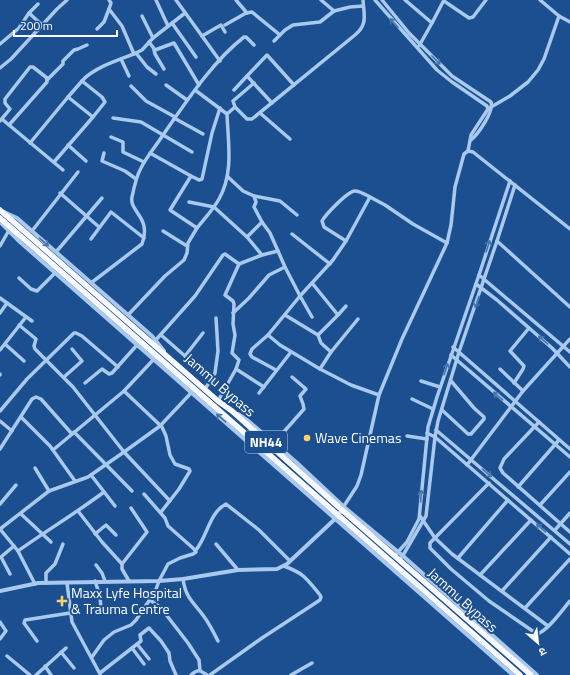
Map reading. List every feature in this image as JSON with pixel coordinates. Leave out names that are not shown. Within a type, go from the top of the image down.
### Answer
[{"type":"highway","name":"Jammu Bypass","points":[[1,210],[154,342],[165,354],[218,401],[232,411],[340,513],[399,556],[531,675]]},
{"type":"highway","name":"Jammu Bypass","points":[[0,218],[340,513],[520,675]]},
{"type":"street","points":[[0,68],[12,59],[42,25],[67,0]]},
{"type":"street","points":[[97,29],[104,22],[111,3],[109,0]]},
{"type":"street","points":[[156,0],[168,26]]},
{"type":"street","points":[[177,0],[220,61]]},
{"type":"street","points":[[236,0],[247,13]]},
{"type":"street","points":[[321,0],[334,11]]},
{"type":"street","points":[[254,83],[233,101],[235,107],[249,120],[260,113],[360,31],[364,24],[363,0]]},
{"type":"street","points":[[375,0],[445,77],[486,104],[488,108]]},
{"type":"street","points":[[382,0],[420,45],[452,76],[489,101],[492,106],[491,112],[476,136],[471,140]]},
{"type":"street","points":[[405,0],[432,23]]},
{"type":"street","points":[[418,49],[432,23],[446,2],[467,18],[470,18],[486,0]]},
{"type":"street","points":[[540,0],[568,21]]},
{"type":"street","points":[[0,44],[19,28],[29,12],[38,4]]},
{"type":"street","points":[[274,41],[293,25],[320,22],[334,11],[350,7],[363,6]]},
{"type":"street","points":[[109,9],[122,26],[135,54],[156,74]]},
{"type":"street","points":[[386,13],[390,9]]},
{"type":"street","points":[[29,12],[42,25]]},
{"type":"street","points":[[225,25],[247,13],[253,12],[280,35]]},
{"type":"street","points":[[30,143],[88,75],[142,50],[153,38],[185,13]]},
{"type":"street","points":[[142,16],[153,38]]},
{"type":"street","points":[[0,591],[46,583],[159,581],[183,579],[238,570],[273,569],[284,566],[290,561],[340,513],[357,486],[361,475],[379,395],[402,339],[447,243],[451,225],[455,187],[464,154],[468,151],[471,135],[488,108],[528,82],[538,70],[544,59],[561,16]]},
{"type":"street","points":[[172,23],[196,57]]},
{"type":"street","points":[[202,36],[221,25],[225,32]]},
{"type":"street","points":[[91,283],[141,246],[144,238],[144,224],[132,202],[136,178],[150,153],[187,100],[220,61],[244,37],[254,44]]},
{"type":"street","points":[[149,42],[164,69]]},
{"type":"street","points":[[154,50],[174,43],[199,85]]},
{"type":"street","points":[[9,125],[47,80],[63,64],[63,61],[74,50],[78,50],[87,44]]},
{"type":"street","points":[[234,90],[267,55],[294,85]]},
{"type":"street","points":[[121,59],[129,76]]},
{"type":"street","points":[[47,80],[33,67],[30,67],[5,100],[5,103],[10,109],[1,120],[63,170]]},
{"type":"street","points":[[247,76],[272,103]]},
{"type":"street","points":[[54,162],[105,102],[82,81]]},
{"type":"street","points":[[166,85],[187,100]]},
{"type":"street","points":[[131,86],[143,100],[203,134]]},
{"type":"street","points":[[128,315],[165,276],[184,260],[187,253],[189,240],[196,228],[214,207],[220,197],[228,177],[227,114],[195,90]]},
{"type":"street","points":[[68,97],[93,117]]},
{"type":"street","points":[[227,114],[235,107]]},
{"type":"street","points":[[150,153],[199,180],[202,179],[212,133],[220,108]]},
{"type":"street","points":[[260,113],[290,139]]},
{"type":"street","points":[[113,118],[141,122],[192,152]]},
{"type":"street","points":[[110,137],[123,142],[123,152],[144,162]]},
{"type":"street","points":[[68,145],[86,161]]},
{"type":"street","points":[[468,151],[473,152],[570,229]]},
{"type":"street","points":[[104,153],[102,160],[103,162],[125,171],[136,178]]},
{"type":"street","points":[[32,230],[78,172]]},
{"type":"street","points":[[191,176],[170,210],[196,228]]},
{"type":"street","points":[[228,177],[243,191],[254,196],[280,201],[297,215]]},
{"type":"street","points":[[399,556],[420,516],[426,438],[440,387],[510,181]]},
{"type":"street","points":[[399,556],[424,522],[428,508],[436,430],[459,352],[515,185]]},
{"type":"street","points":[[346,241],[324,227],[322,220],[336,205],[352,192],[357,191],[385,205],[413,224],[447,243]]},
{"type":"street","points":[[60,193],[99,227]]},
{"type":"street","points":[[254,196],[256,202],[254,207],[270,233],[285,267],[312,317]]},
{"type":"street","points":[[276,370],[250,355],[252,350],[268,336],[300,296],[330,264],[346,241],[370,197]]},
{"type":"street","points":[[56,252],[102,198]]},
{"type":"street","points":[[189,202],[214,207],[247,237],[262,255]]},
{"type":"street","points":[[1,210],[17,218],[32,230],[128,315],[154,342],[195,296],[223,255],[225,254],[239,264]]},
{"type":"street","points":[[91,239],[111,212],[144,238]]},
{"type":"street","points":[[0,222],[8,232],[191,393],[340,513]]},
{"type":"street","points":[[247,237],[262,222]]},
{"type":"street","points":[[164,231],[187,246]]},
{"type":"street","points":[[0,246],[8,232]]},
{"type":"street","points":[[292,234],[330,264]]},
{"type":"street","points":[[497,241],[570,307]]},
{"type":"street","points":[[218,401],[236,369],[239,360],[232,353],[234,335],[233,303],[225,295],[239,264],[278,250]]},
{"type":"street","points":[[233,313],[249,298],[269,275],[285,267]]},
{"type":"street","points":[[19,278],[35,291],[39,290],[55,273]]},
{"type":"street","points":[[479,275],[570,352]]},
{"type":"street","points":[[312,283],[338,315]]},
{"type":"street","points":[[476,284],[497,300],[552,348],[556,354],[570,367]]},
{"type":"street","points":[[0,298],[32,321]]},
{"type":"street","points":[[0,313],[7,303]]},
{"type":"street","points":[[318,335],[346,306]]},
{"type":"street","points":[[285,315],[318,335],[321,343],[331,352]]},
{"type":"street","points":[[0,350],[26,317]]},
{"type":"street","points":[[205,389],[215,373],[218,351],[216,318]]},
{"type":"street","points":[[320,368],[358,319]]},
{"type":"street","points":[[19,325],[36,339],[34,348],[64,377],[124,452],[170,501]]},
{"type":"street","points":[[514,383],[524,366],[510,351],[529,328]]},
{"type":"street","points":[[0,411],[27,379],[72,335],[76,333],[82,336],[118,367]]},
{"type":"street","points":[[185,356],[203,333]]},
{"type":"street","points":[[161,334],[201,370]]},
{"type":"street","points":[[268,336],[291,352],[351,385],[379,395]]},
{"type":"street","points":[[467,465],[523,391],[570,339]]},
{"type":"street","points":[[4,344],[24,361]]},
{"type":"street","points":[[85,384],[102,369],[110,374],[137,345]]},
{"type":"street","points":[[454,347],[570,449]]},
{"type":"street","points":[[64,377],[82,361],[72,349]]},
{"type":"street","points":[[259,393],[291,352]]},
{"type":"street","points":[[451,355],[570,457]]},
{"type":"street","points":[[53,450],[124,391],[154,360]]},
{"type":"street","points":[[236,369],[264,387]]},
{"type":"street","points":[[500,369],[523,391]]},
{"type":"street","points":[[274,443],[304,410],[300,396],[306,388],[292,377]]},
{"type":"street","points":[[421,381],[440,387]]},
{"type":"street","points":[[442,410],[468,434],[471,434],[484,419],[484,417],[474,408],[451,381]]},
{"type":"street","points":[[124,391],[164,431],[170,455],[175,464],[189,469],[190,471],[179,489],[160,512]]},
{"type":"street","points":[[35,584],[18,551],[0,529],[49,492],[91,475],[106,465],[160,426],[191,393]]},
{"type":"street","points":[[0,449],[32,399],[38,397],[132,491]]},
{"type":"street","points":[[412,399],[434,409]]},
{"type":"street","points":[[232,411],[242,416],[274,443],[340,513],[513,675]]},
{"type":"street","points":[[21,417],[53,450],[75,481]]},
{"type":"street","points":[[0,421],[12,430]]},
{"type":"street","points":[[539,422],[510,452],[500,468],[502,473],[570,532]]},
{"type":"street","points":[[436,430],[570,544]]},
{"type":"street","points":[[428,433],[435,437],[489,483],[570,554]]},
{"type":"street","points":[[407,436],[426,438]]},
{"type":"street","points":[[518,487],[559,440]]},
{"type":"street","points":[[36,468],[49,492]]},
{"type":"street","points":[[540,505],[570,472]]},
{"type":"street","points":[[91,475],[115,506]]},
{"type":"street","points":[[489,483],[435,538],[430,544],[430,548],[441,560],[489,601],[537,634],[548,626],[570,601]]},
{"type":"street","points":[[0,504],[16,485]]},
{"type":"street","points":[[18,551],[104,492]]},
{"type":"street","points":[[144,494],[167,520],[168,526],[196,550]]},
{"type":"street","points":[[458,558],[508,500]]},
{"type":"street","points":[[92,657],[104,640],[114,632],[133,623],[150,600],[168,564],[196,552],[203,541],[215,513],[226,504],[259,530],[290,561]]},
{"type":"street","points":[[122,564],[147,532],[131,508]]},
{"type":"street","points":[[78,511],[95,534],[122,564],[122,569],[129,581]]},
{"type":"street","points":[[555,530],[570,513]]},
{"type":"street","points":[[21,514],[51,542]]},
{"type":"street","points":[[420,516],[435,538],[458,558],[548,626]]},
{"type":"street","points":[[480,576],[531,520]]},
{"type":"street","points":[[95,534],[106,525],[116,535]]},
{"type":"street","points":[[502,591],[551,537]]},
{"type":"street","points":[[46,583],[46,574],[55,564],[63,544]]},
{"type":"street","points":[[216,544],[238,570]]},
{"type":"street","points":[[10,574],[1,557],[14,546]]},
{"type":"street","points":[[399,556],[537,675]]},
{"type":"street","points":[[525,608],[570,559]]},
{"type":"street","points":[[96,565],[102,573],[105,581]]},
{"type":"street","points":[[210,675],[262,638],[320,600],[320,594],[305,576],[298,571],[284,566]]},
{"type":"street","points":[[183,579],[185,590],[192,604],[204,617],[218,641]]},
{"type":"street","points":[[67,582],[70,613],[74,627],[92,657],[100,674],[137,644],[141,640],[140,635],[147,629],[151,629],[169,653],[170,661],[176,675]]},
{"type":"street","points":[[95,582],[100,594],[101,609]]},
{"type":"street","points":[[150,600],[161,608],[188,643],[199,660],[200,670],[207,675]]},
{"type":"street","points":[[37,642],[24,623],[25,620],[70,613]]},
{"type":"street","points":[[0,622],[6,630],[0,639]]},
{"type":"street","points":[[137,644],[149,659]]},
{"type":"street","points":[[36,675],[66,648]]},
{"type":"street","points":[[132,648],[144,664]]},
{"type":"street","points":[[61,652],[74,668]]},
{"type":"street","points":[[7,656],[30,675]]},
{"type":"street","points":[[291,675],[312,663]]},
{"type":"street","points":[[45,666],[51,675]]},
{"type":"street","points":[[191,675],[200,670]]},
{"type":"place","name":"Wave Cinemas","points":[[307,438]]},
{"type":"place","name":"Maxx Lyfe Hospital & Trauma Centre","points":[[62,601]]}]
